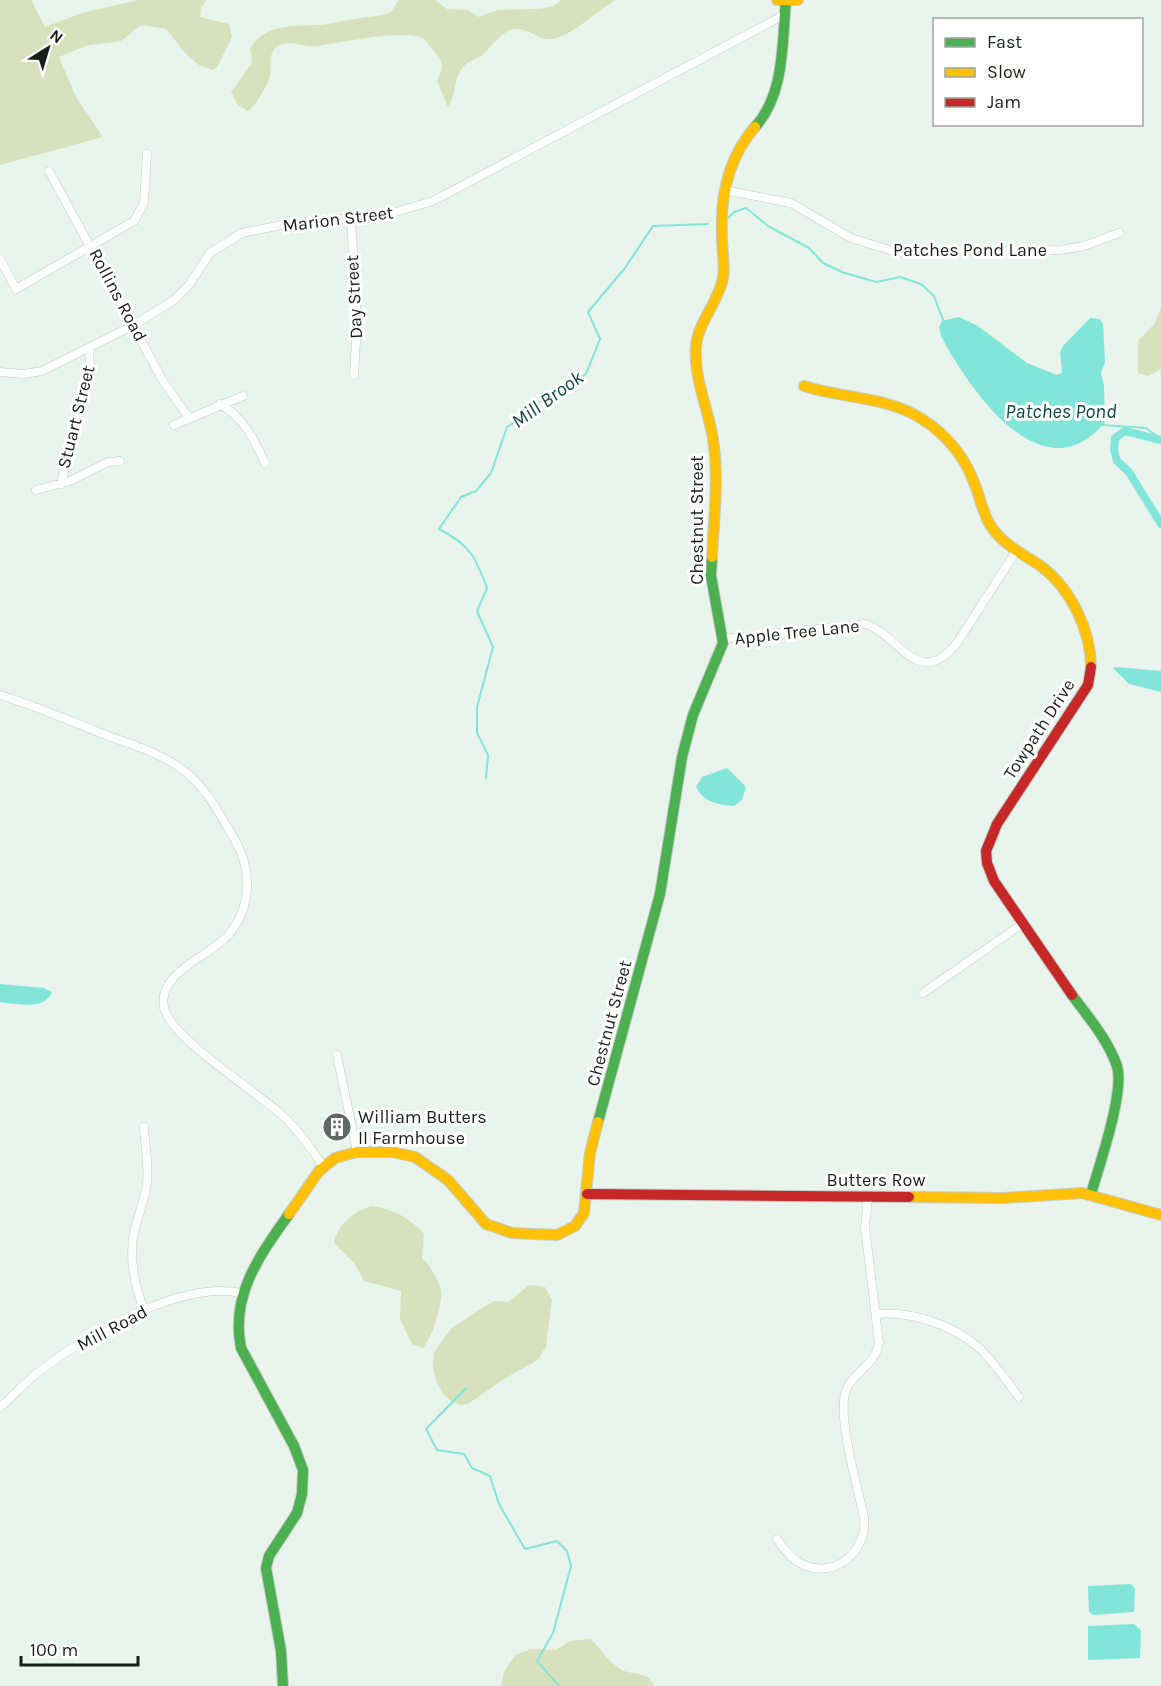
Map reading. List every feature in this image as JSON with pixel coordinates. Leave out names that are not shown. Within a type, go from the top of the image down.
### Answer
[{"type":"street","points":[[777,0],[798,0]]},
{"type":"street","name":"Chestnut Street","points":[[283,1686],[280,1651],[266,1568],[269,1556],[297,1513],[302,1494],[303,1470],[294,1446],[275,1415],[241,1348],[238,1315],[242,1293],[267,1245],[324,1167],[335,1158],[357,1152],[392,1152],[421,1160],[455,1186],[486,1224],[512,1233],[550,1236],[566,1232],[575,1226],[582,1216],[590,1153],[656,913],[680,766],[690,725],[723,639],[711,576],[715,490],[713,440],[698,374],[696,347],[699,332],[723,278],[721,214],[724,190],[736,153],[767,114],[775,95],[781,64],[786,0]]},
{"type":"street","name":"Marion Street","points":[[0,372],[32,374],[89,349],[134,325],[182,293],[202,262],[230,238],[267,228],[396,213],[433,201],[784,15]]},
{"type":"street","points":[[0,259],[16,289],[131,224],[139,214],[145,198],[147,154]]},
{"type":"street","name":"Rollins Road","points":[[49,171],[163,381],[189,418]]},
{"type":"street","name":"Patches Pond Lane","points":[[724,190],[791,203],[851,238],[896,252],[1051,250],[1079,247],[1119,233]]},
{"type":"street","name":"Day Street","points":[[351,219],[357,318],[354,375]]},
{"type":"street","name":"Stuart Street","points":[[61,484],[90,367],[89,349]]},
{"type":"street","name":"Towpath Drive","points":[[804,386],[827,394],[853,395],[884,401],[911,412],[933,426],[962,457],[993,529],[1017,550],[1038,564],[1059,584],[1087,636],[1093,660],[1086,689],[997,824],[987,846],[987,863],[990,873],[1022,924],[1108,1045],[1118,1069],[1119,1089],[1091,1194]]},
{"type":"street","points":[[174,425],[243,396]]},
{"type":"street","points":[[220,404],[233,412],[247,427],[265,463]]},
{"type":"street","points":[[36,490],[61,484],[108,462],[120,461]]},
{"type":"street","name":"Apple Tree Lane","points":[[723,639],[865,624],[880,630],[906,655],[921,661],[932,660],[950,651],[957,643],[1017,550]]},
{"type":"street","points":[[0,696],[45,709],[167,759],[196,782],[212,801],[244,860],[248,878],[247,896],[242,912],[229,934],[170,983],[165,993],[165,1010],[170,1022],[185,1037],[283,1116],[324,1167]]},
{"type":"street","points":[[923,993],[1022,924]]},
{"type":"street","points":[[337,1055],[357,1152]]},
{"type":"street","points":[[144,1127],[147,1182],[135,1229],[132,1257],[137,1292],[144,1310]]},
{"type":"street","name":"Butters Row","points":[[586,1194],[1003,1198],[1057,1193],[1091,1194],[1161,1215]]},
{"type":"street","points":[[777,1539],[796,1561],[823,1569],[848,1560],[860,1543],[865,1523],[842,1405],[851,1381],[876,1354],[879,1338],[865,1227],[868,1197]]},
{"type":"street","name":"Mill Road","points":[[0,1407],[52,1362],[144,1310],[192,1293],[219,1290],[242,1293]]},
{"type":"street","points":[[876,1314],[908,1313],[961,1336],[979,1348],[1019,1397]]},
{"type":"green space","points":[[0,0],[31,0],[45,27],[85,12],[139,0],[207,0],[201,7],[200,17],[229,24],[232,37],[217,67],[213,70],[199,65],[187,55],[166,29],[141,25],[121,41],[85,46],[59,57],[76,97],[103,137],[0,165]]},
{"type":"green space","points":[[398,0],[435,0],[447,9],[468,10],[479,17],[499,10],[550,7],[561,0],[616,0],[570,32],[553,39],[542,38],[519,29],[512,29],[504,33],[481,56],[461,70],[448,107],[437,81],[442,68],[440,58],[424,39],[403,35],[372,37],[318,46],[287,43],[277,46],[272,54],[266,87],[254,106],[248,111],[238,105],[231,92],[252,63],[250,48],[266,33],[286,27],[328,24],[384,15],[392,11]]},
{"type":"green space","points":[[1161,307],[1161,369],[1148,376],[1138,373],[1138,341],[1155,323]]},
{"type":"green space","points":[[371,1206],[400,1215],[424,1234],[422,1258],[436,1278],[441,1296],[433,1329],[423,1348],[412,1344],[400,1319],[401,1291],[364,1281],[354,1263],[334,1243],[339,1230],[347,1220]]},
{"type":"green space","points":[[529,1285],[545,1287],[552,1300],[546,1346],[538,1360],[504,1379],[468,1404],[461,1405],[452,1402],[443,1394],[436,1381],[433,1367],[434,1352],[451,1329],[494,1301],[509,1302]]},
{"type":"green space","points":[[591,1639],[617,1667],[627,1672],[644,1675],[654,1686],[501,1686],[504,1672],[515,1655],[531,1649],[556,1650],[570,1641]]},
{"type":"water","name":"Patches Pond","points":[[959,317],[978,326],[1027,363],[1057,375],[1062,373],[1060,352],[1063,346],[1090,318],[1100,319],[1103,324],[1105,362],[1101,373],[1104,385],[1105,422],[1081,442],[1057,448],[1033,442],[1010,427],[989,407],[970,382],[941,336],[939,327],[942,321]]},
{"type":"water","points":[[1113,668],[1161,671],[1161,692],[1129,684]]},
{"type":"water","points":[[727,768],[746,787],[742,800],[734,806],[717,804],[707,799],[696,787],[702,777]]},
{"type":"water","points":[[0,984],[44,988],[52,992],[49,998],[38,1004],[5,1003],[0,1002]]},
{"type":"water","points":[[1131,1584],[1135,1589],[1134,1612],[1093,1615],[1089,1612],[1088,1586]]},
{"type":"water","points":[[1134,1624],[1141,1630],[1140,1658],[1088,1660],[1088,1626]]},
{"type":"waterway","name":"Mill Brook","points":[[727,219],[734,212],[746,208],[768,226],[809,248],[823,263],[842,272],[876,282],[900,277],[921,284],[934,296],[943,320]]},
{"type":"waterway","name":"Mill Brook","points":[[486,778],[488,755],[477,733],[477,707],[493,647],[477,611],[487,588],[470,552],[458,540],[439,529],[461,497],[476,491],[491,473],[507,427],[528,414],[534,405],[586,374],[600,339],[588,312],[625,268],[653,226],[708,224]]},
{"type":"waterway","name":"Mill Brook","points":[[1102,425],[1146,428],[1161,439]]},
{"type":"waterway","points":[[1161,440],[1125,431],[1115,438],[1114,450],[1117,461],[1129,472],[1161,524]]},
{"type":"waterway","points":[[466,1388],[426,1429],[437,1450],[464,1454],[472,1468],[490,1476],[499,1504],[525,1549],[557,1541],[567,1551],[571,1566],[553,1633],[537,1661],[559,1686]]},
{"type":"traffic: fast","points":[[755,127],[765,114],[777,84],[786,0]]},
{"type":"traffic: fast","points":[[598,1122],[660,894],[682,757],[693,715],[723,643],[711,576],[712,557]]},
{"type":"traffic: fast","points":[[1072,995],[1109,1047],[1119,1078],[1110,1129],[1091,1194]]},
{"type":"traffic: fast","points":[[283,1686],[281,1651],[266,1568],[269,1556],[297,1513],[302,1494],[303,1470],[294,1446],[241,1348],[239,1329],[240,1310],[250,1276],[289,1214]]},
{"type":"traffic: slow","points":[[777,0],[798,0]]},
{"type":"traffic: slow","points":[[712,557],[716,498],[715,453],[697,368],[696,345],[723,278],[724,192],[738,152],[755,127]]},
{"type":"traffic: slow","points":[[804,386],[894,406],[922,419],[939,432],[966,465],[992,528],[1009,545],[1052,576],[1070,599],[1083,625],[1091,667]]},
{"type":"traffic: slow","points":[[289,1214],[319,1171],[335,1158],[357,1152],[392,1152],[415,1157],[448,1180],[486,1224],[512,1233],[557,1235],[575,1226],[584,1213],[590,1153],[598,1122]]},
{"type":"traffic: slow","points":[[909,1197],[1003,1198],[1082,1193],[1161,1215]]},
{"type":"traffic: jam","points":[[1072,995],[994,881],[987,863],[986,851],[997,824],[1088,685],[1091,667]]},
{"type":"traffic: jam","points":[[587,1194],[909,1197]]},
{"type":"place","name":"William Butters II Farmhouse","points":[[337,1127]]}]
